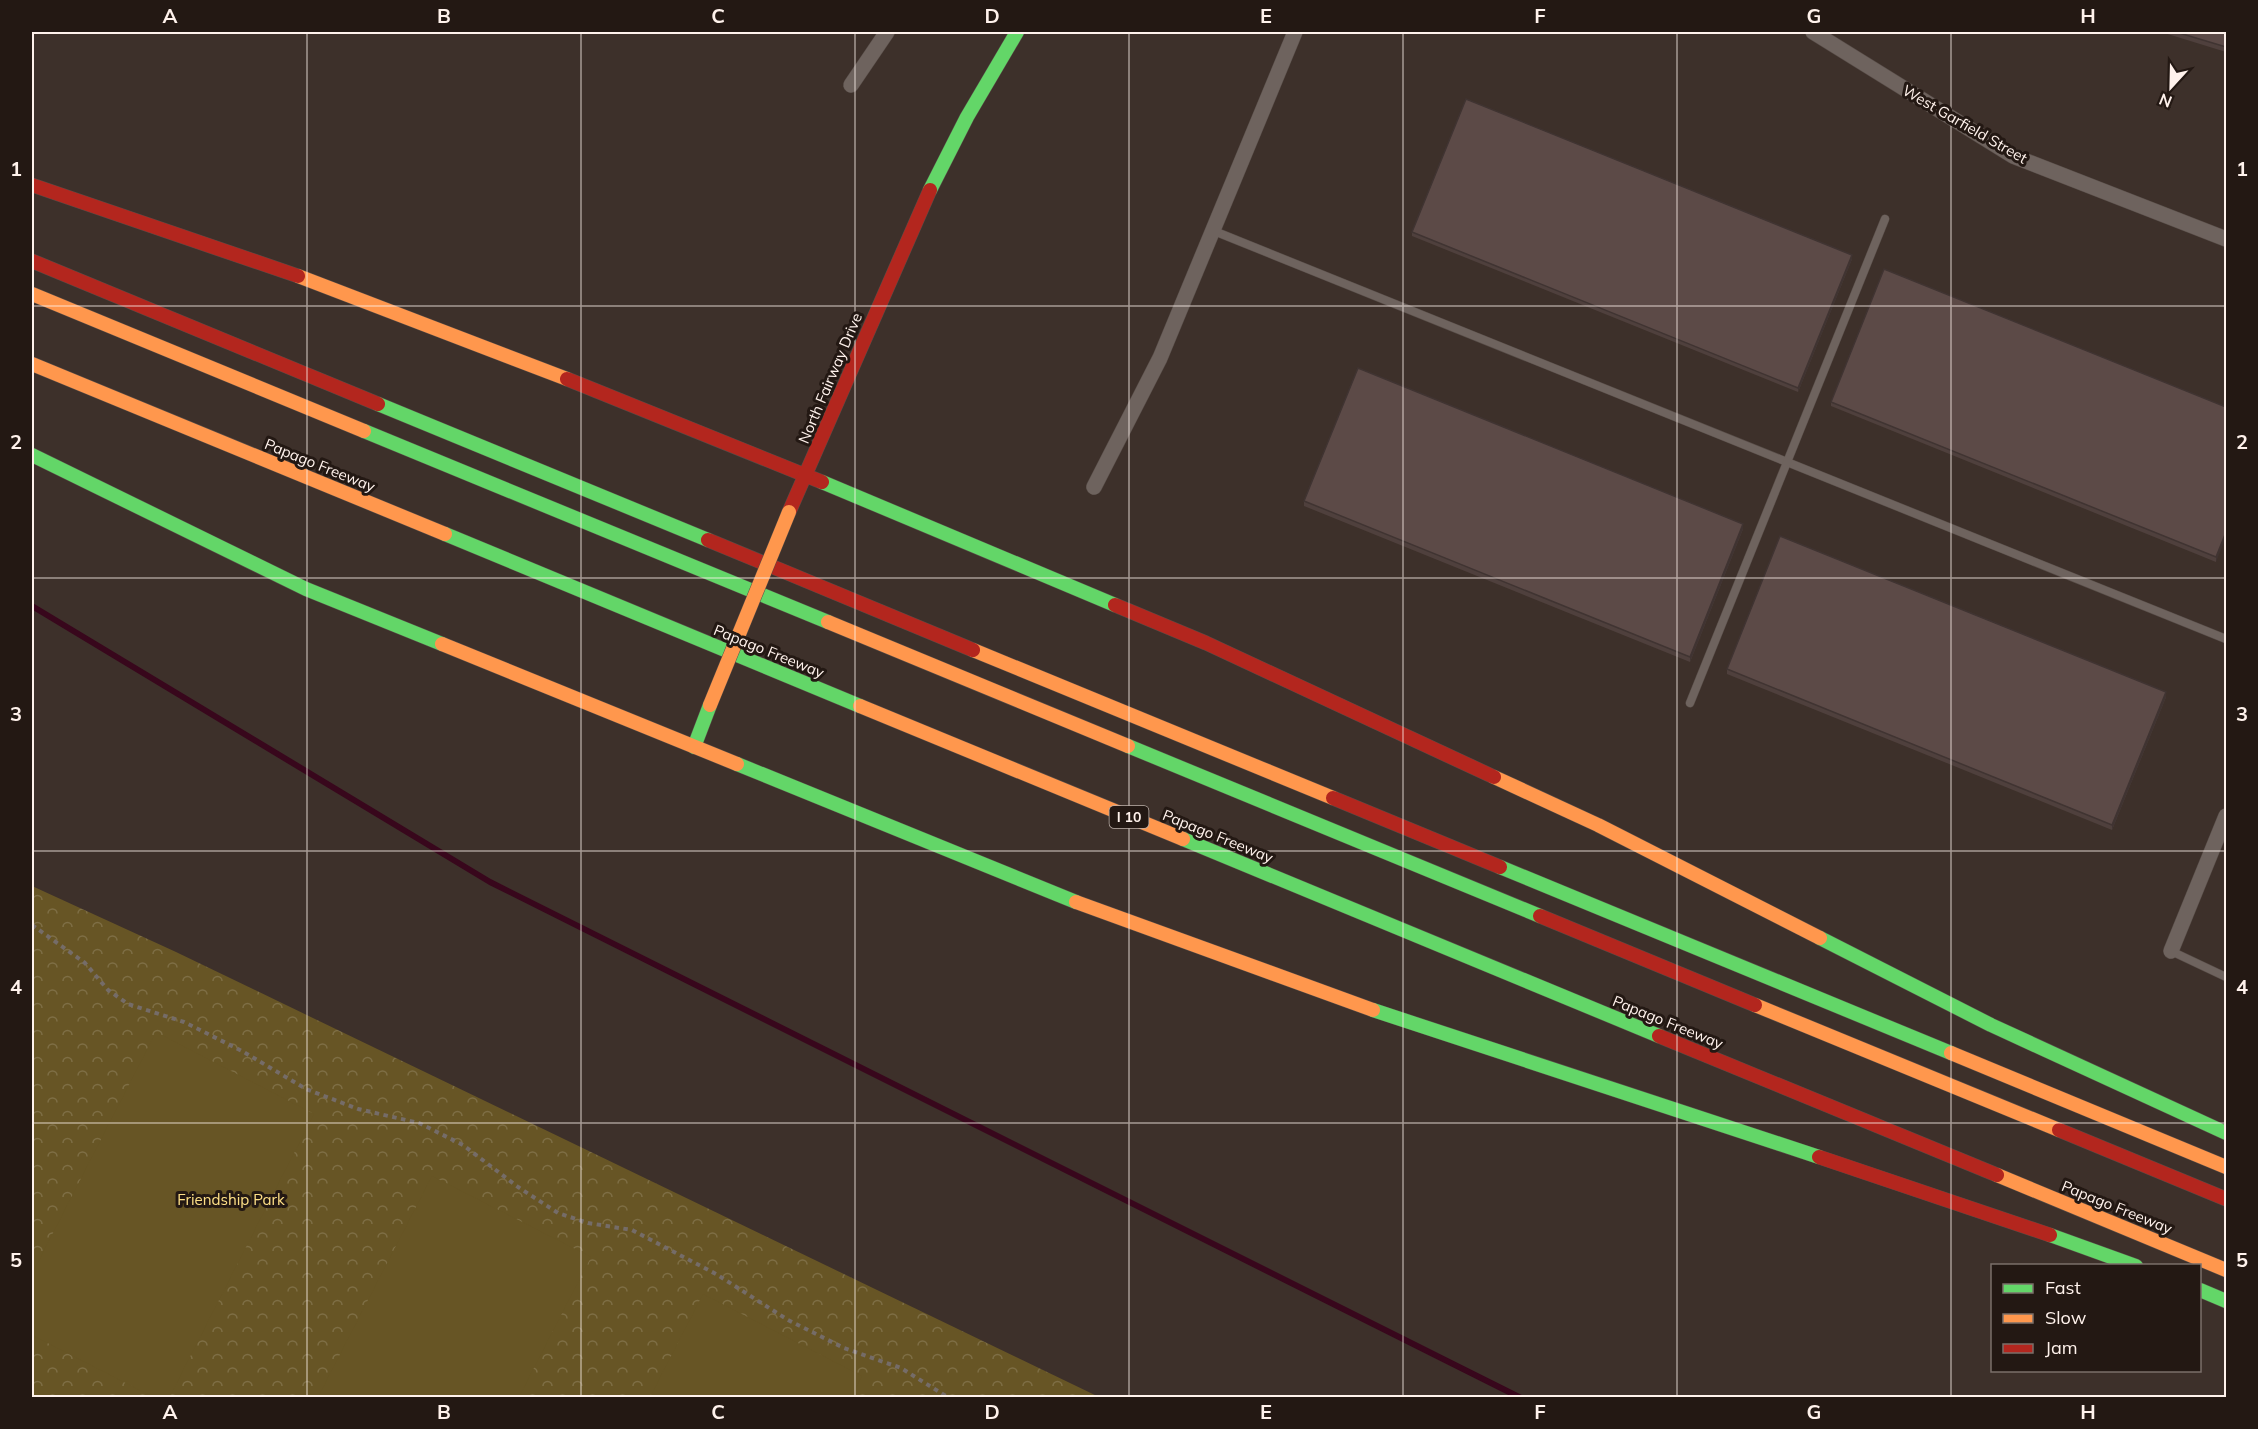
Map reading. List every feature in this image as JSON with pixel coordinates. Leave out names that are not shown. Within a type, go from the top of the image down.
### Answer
[{"type":"main road","name":"North Fairway Drive","points":[[694,747],[789,512],[807,476],[897,263],[953,145],[1017,32]]},
{"type":"main road","points":[[32,185],[283,270],[451,333],[807,476],[1206,643],[1598,825],[1991,1025],[2226,1134]]},
{"type":"main road","points":[[32,261],[2226,1167]]},
{"type":"main road","points":[[32,294],[2226,1199]]},
{"type":"main road","name":"Papago Freeway","points":[[32,364],[2226,1270]]},
{"type":"main road","points":[[32,455],[306,590],[1113,917],[1322,993],[1948,1198],[2130,1264]]},
{"type":"main road","points":[[2201,1291],[2226,1301]]},
{"type":"street","points":[[851,85],[887,32]]},
{"type":"street","points":[[1094,487],[1160,358],[1295,32]]},
{"type":"street","name":"West Garfield Street","points":[[1812,32],[2013,156],[2226,239]]},
{"type":"street","points":[[2171,951],[2226,816]]},
{"type":"lane","points":[[1690,703],[1886,219]]},
{"type":"lane","points":[[1214,231],[2226,639]]},
{"type":"lane","points":[[2171,951],[2226,977]]},
{"type":"path","points":[[32,925],[85,963],[108,990],[128,1004],[184,1022],[242,1051],[306,1089],[358,1109],[419,1123],[464,1145],[558,1213],[588,1223],[632,1230],[716,1274],[788,1320],[844,1348],[901,1368],[949,1398]]},
{"type":"green space","name":"Friendship Park","points":[[32,886],[176,952],[1099,1397],[32,1398]]},
{"type":"green space","points":[[156,1032],[314,1114],[169,1398],[153,1397],[32,1335],[32,1274]]},
{"type":"green space","points":[[432,1176],[591,1257],[519,1397],[318,1397]]},
{"type":"green space","points":[[703,1294],[862,1376],[851,1397],[650,1397]]},
{"type":"building","points":[[2176,32],[2226,32],[2226,47]]},
{"type":"building","points":[[1466,99],[1852,255],[1798,388],[1412,232]]},
{"type":"building","points":[[1884,269],[2226,407],[2226,532],[2216,557],[1831,402]]},
{"type":"building","points":[[1358,368],[1743,524],[1690,657],[1304,501]]},
{"type":"building","points":[[1780,536],[2166,692],[2112,825],[1727,669]]},
{"type":"waterway","points":[[32,606],[490,882],[1521,1398]]},
{"type":"traffic: fast","points":[[930,190],[967,117],[1017,32]]},
{"type":"traffic: fast","points":[[378,404],[708,540]]},
{"type":"traffic: fast","points":[[364,431],[828,622]]},
{"type":"traffic: fast","points":[[32,455],[306,589],[442,644]]},
{"type":"traffic: fast","points":[[822,482],[1115,605]]},
{"type":"traffic: fast","points":[[445,534],[860,706]]},
{"type":"traffic: fast","points":[[694,747],[710,705]]},
{"type":"traffic: fast","points":[[1128,746],[1540,916]]},
{"type":"traffic: fast","points":[[737,764],[1076,902]]},
{"type":"traffic: fast","points":[[1183,839],[1659,1036]]},
{"type":"traffic: fast","points":[[1500,867],[1951,1053]]},
{"type":"traffic: fast","points":[[1820,938],[1991,1025],[2226,1133]]},
{"type":"traffic: fast","points":[[1373,1010],[1819,1157]]},
{"type":"traffic: fast","points":[[2050,1235],[2130,1264]]},
{"type":"traffic: fast","points":[[2201,1290],[2226,1301]]},
{"type":"traffic: slow","points":[[298,276],[567,379]]},
{"type":"traffic: slow","points":[[32,294],[364,431]]},
{"type":"traffic: slow","points":[[32,364],[445,534]]},
{"type":"traffic: slow","points":[[710,705],[789,512]]},
{"type":"traffic: slow","points":[[828,622],[1128,746]]},
{"type":"traffic: slow","points":[[442,644],[737,764]]},
{"type":"traffic: slow","points":[[973,650],[1333,798]]},
{"type":"traffic: slow","points":[[860,706],[1183,839]]},
{"type":"traffic: slow","points":[[1494,777],[1598,825],[1820,938]]},
{"type":"traffic: slow","points":[[1076,902],[1373,1010]]},
{"type":"traffic: slow","points":[[1755,1005],[2059,1130]]},
{"type":"traffic: slow","points":[[1951,1053],[2226,1167]]},
{"type":"traffic: slow","points":[[1997,1175],[2226,1270]]},
{"type":"traffic: jam","points":[[32,185],[298,276]]},
{"type":"traffic: jam","points":[[789,512],[930,190]]},
{"type":"traffic: jam","points":[[32,261],[378,404]]},
{"type":"traffic: jam","points":[[567,379],[822,482]]},
{"type":"traffic: jam","points":[[708,540],[973,650]]},
{"type":"traffic: jam","points":[[1115,605],[1206,643],[1494,777]]},
{"type":"traffic: jam","points":[[1333,798],[1500,867]]},
{"type":"traffic: jam","points":[[1540,916],[1755,1005]]},
{"type":"traffic: jam","points":[[1659,1036],[1997,1175]]},
{"type":"traffic: jam","points":[[2059,1130],[2226,1199]]},
{"type":"traffic: jam","points":[[1819,1157],[2050,1235]]}]
